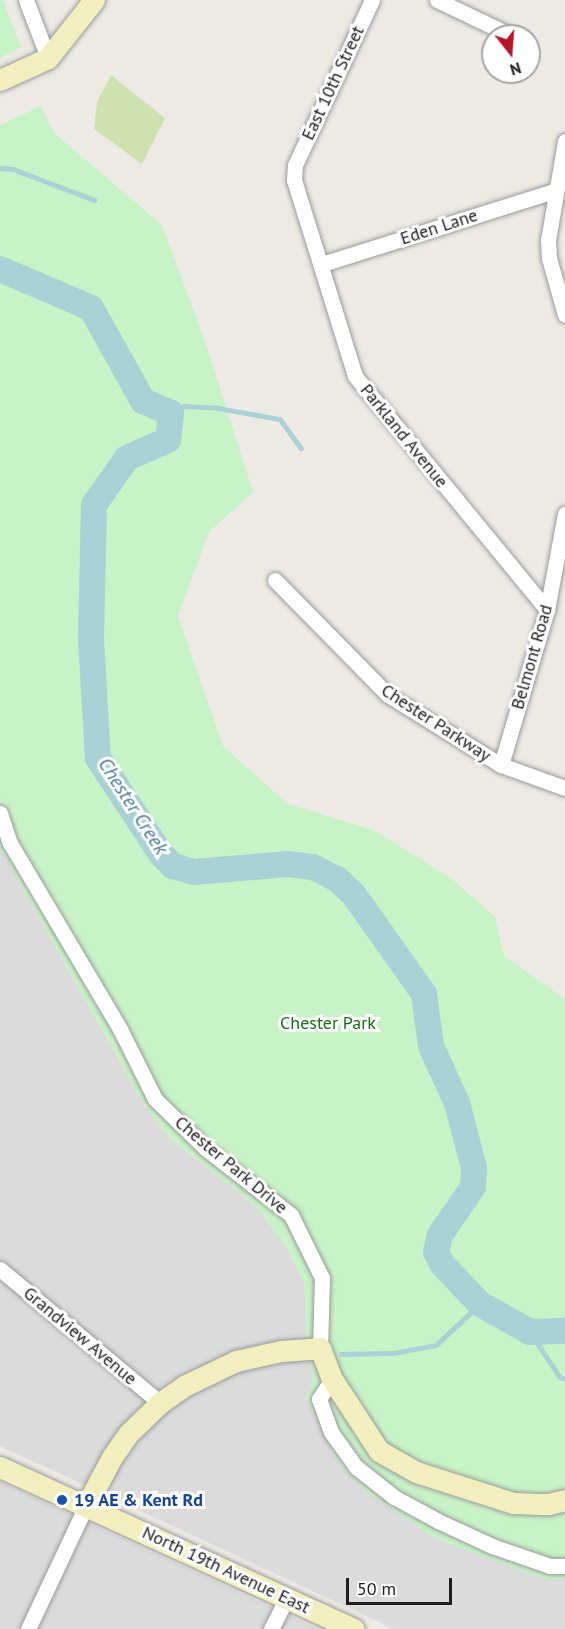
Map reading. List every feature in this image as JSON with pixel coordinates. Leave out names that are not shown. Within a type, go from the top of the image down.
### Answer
[{"type":"street","points":[[26,0],[48,58]]},
{"type":"street","points":[[9,75],[48,58],[94,0]]},
{"type":"street","name":"East 10th Street","points":[[295,165],[372,0]]},
{"type":"street","points":[[437,0],[487,24]]},
{"type":"street","points":[[565,141],[548,240],[549,258],[565,315]]},
{"type":"street","name":"Parkland Avenue","points":[[295,165],[294,180],[355,376],[547,610]]},
{"type":"street","name":"Eden Lane","points":[[322,264],[556,190]]},
{"type":"street","name":"Belmont Road","points":[[501,765],[547,610],[565,514]]},
{"type":"street","name":"Chester Parkway","points":[[275,580],[388,695],[501,765],[565,788]]},
{"type":"street","name":"Chester Park Drive","points":[[0,813],[5,845],[121,1031],[155,1099],[205,1148],[291,1215],[322,1278],[320,1348],[332,1379],[379,1450],[416,1473],[513,1503],[548,1504],[565,1500]]},
{"type":"street","name":"Grandview Avenue","points":[[0,1269],[160,1403]]},
{"type":"street","points":[[28,1629],[86,1506],[123,1441],[160,1403],[193,1381],[236,1361],[280,1351],[320,1348]]},
{"type":"street","points":[[332,1379],[319,1399],[331,1432],[356,1467],[394,1497],[449,1526],[492,1546],[550,1566],[565,1566]]},
{"type":"street","name":"North 19th Avenue East","points":[[0,1467],[354,1629]]},
{"type":"street","points":[[271,1629],[287,1598]]},
{"type":"shaded area","points":[[0,848],[145,1106],[171,1139],[259,1209],[287,1249],[304,1281],[307,1337],[313,1377],[307,1400],[544,1579],[565,1579],[565,1629],[394,1629],[0,1446]]},
{"type":"shaded area","points":[[0,1482],[318,1629],[0,1629]]},
{"type":"green space","points":[[0,0],[3,0],[21,47],[0,58]]},
{"type":"green space","points":[[111,75],[165,118],[142,164],[94,129],[97,102]]},
{"type":"green space","name":"Chester Park","points":[[41,106],[54,133],[162,225],[207,347],[253,492],[209,532],[178,616],[223,746],[288,804],[376,831],[452,879],[495,917],[504,956],[565,999],[565,1579],[544,1579],[437,1539],[368,1493],[337,1462],[307,1400],[313,1377],[307,1337],[304,1281],[287,1249],[259,1209],[171,1139],[145,1106],[0,848],[0,125]]},
{"type":"waterway","points":[[0,168],[13,169],[94,200]]},
{"type":"waterway","name":"Chester Creek","points":[[0,269],[91,308],[143,401],[171,413],[168,440],[127,458],[94,505],[91,638],[98,758],[161,854],[173,866],[194,872],[288,864],[313,867],[337,879],[354,895],[424,994],[431,1046],[457,1103],[474,1168],[473,1187],[440,1235],[436,1252],[443,1265],[480,1304],[530,1332],[565,1331]]},
{"type":"waterway","points":[[171,413],[184,406],[218,408],[280,419],[301,448]]},
{"type":"waterway","points":[[341,1354],[393,1353],[436,1345],[480,1304]]},
{"type":"waterway","points":[[530,1332],[560,1377],[565,1379]]},
{"type":"place","name":"19 AE & Kent Rd","points":[[62,1500]]}]
